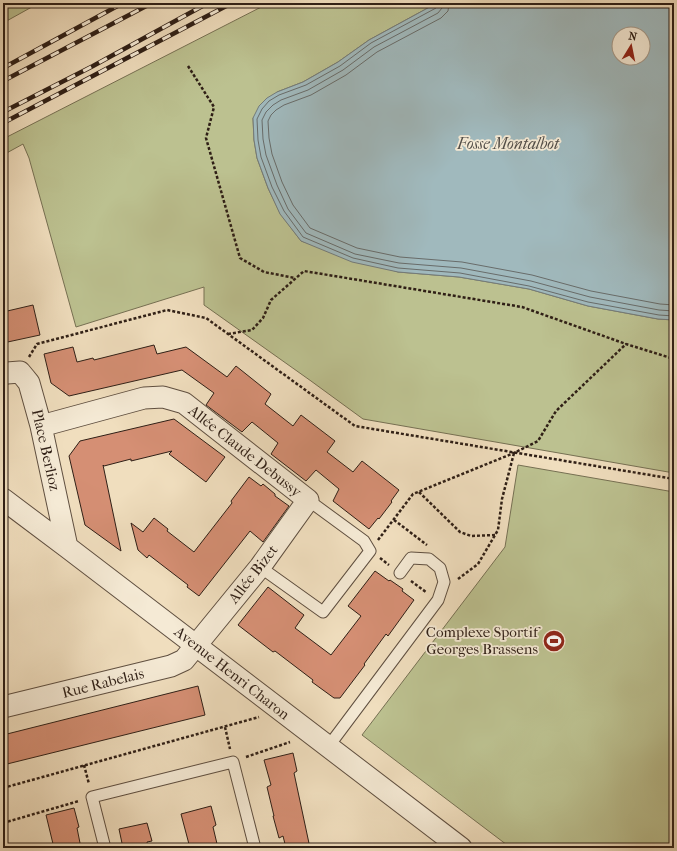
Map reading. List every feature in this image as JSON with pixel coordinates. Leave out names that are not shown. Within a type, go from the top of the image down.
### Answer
[{"type":"street","name":"Place Berlioz","points":[[11,373],[25,378],[29,383],[41,426],[68,547]]},
{"type":"street","name":"Allée Claude Debussy","points":[[41,426],[144,398],[163,397],[184,403],[308,500]]},
{"type":"street","name":"Avenue Henri Charon","points":[[3,500],[68,547],[461,848]]},
{"type":"street","name":"Allée Bizet","points":[[196,646],[260,567],[308,500]]},
{"type":"street","name":"Rue Rabelais","points":[[3,707],[171,666],[184,660],[196,646]]},
{"type":"lane","points":[[260,567],[323,612],[370,550],[364,541],[308,500]]},
{"type":"lane","points":[[328,747],[440,596],[444,582],[440,568],[429,559],[411,558],[400,573]]},
{"type":"lane","points":[[104,848],[92,797],[233,762],[254,848]]},
{"type":"path","points":[[188,66],[214,107],[206,138],[240,258],[264,272],[296,278]]},
{"type":"path","points":[[228,334],[252,330],[263,318],[271,300],[304,271],[522,307],[626,344],[674,359]]},
{"type":"path","points":[[11,373],[37,344],[166,310],[206,318],[355,426],[674,479]]},
{"type":"path","points":[[514,453],[502,499],[498,530],[478,564],[440,596],[400,573],[370,550],[413,494],[514,453],[538,441],[556,411],[626,344]]},
{"type":"path","points":[[419,492],[460,532],[471,536],[495,535]]},
{"type":"path","points":[[394,520],[440,554],[440,568]]},
{"type":"path","points":[[3,788],[282,711]]},
{"type":"path","points":[[225,727],[233,762],[312,734]]},
{"type":"path","points":[[3,823],[92,797],[84,765]]},
{"type":"green space","points":[[3,3],[39,3],[3,23]]},
{"type":"green space","points":[[269,3],[437,3],[369,40],[338,62],[303,82],[277,92],[253,118],[257,158],[268,188],[280,213],[301,241],[398,272],[459,277],[529,289],[588,306],[658,319],[674,320],[674,473],[363,419],[204,305],[204,287],[76,327],[29,158],[23,144],[3,155],[3,139]]},
{"type":"green space","name":"Complexe Sportif Georges Brassens","points":[[518,465],[674,492],[674,848],[511,848],[362,735],[505,547]]},
{"type":"water","name":"Fosse Montalbot","points":[[437,3],[674,3],[674,320],[658,319],[588,306],[529,289],[459,277],[398,272],[352,262],[301,241],[280,214],[268,188],[257,158],[253,118],[259,106],[267,98],[277,92],[303,82],[338,62],[369,40]]},
{"type":"building","points":[[33,305],[40,335],[3,343],[3,312]]},
{"type":"building","points":[[154,345],[157,354],[186,347],[227,377],[236,366],[271,394],[265,404],[293,426],[301,415],[335,441],[327,452],[353,472],[362,461],[399,490],[391,501],[392,502],[369,529],[333,501],[339,489],[316,470],[306,481],[271,454],[278,443],[252,422],[242,432],[206,405],[214,393],[182,370],[69,396],[51,383],[44,354],[73,347],[77,362],[93,358],[94,360]]},
{"type":"building","points":[[174,419],[225,457],[206,482],[169,454],[172,451],[131,461],[131,459],[103,465],[121,551],[85,525],[69,456],[80,441]]},
{"type":"building","points":[[249,477],[261,486],[263,484],[275,494],[275,496],[289,506],[263,542],[250,531],[199,596],[187,587],[188,585],[149,555],[147,558],[138,550],[131,523],[143,532],[154,518],[168,529],[167,531],[194,552],[232,503],[231,501]]},
{"type":"building","points":[[375,571],[403,589],[402,591],[414,600],[388,636],[386,634],[340,698],[334,698],[275,651],[273,652],[238,625],[268,587],[304,615],[295,628],[331,655],[361,616],[348,606]]},
{"type":"building","points":[[198,686],[205,715],[3,765],[3,735]]},
{"type":"building","points":[[293,753],[297,771],[294,773],[310,848],[286,848],[283,836],[279,838],[267,787],[271,785],[264,760]]},
{"type":"building","points":[[211,806],[216,825],[213,827],[218,848],[190,848],[181,814]]},
{"type":"building","points":[[74,808],[79,827],[77,828],[81,848],[54,848],[46,815]]},
{"type":"building","points":[[147,823],[152,841],[147,842],[148,848],[123,848],[119,829]]},
{"type":"railway","points":[[3,68],[123,3]]},
{"type":"railway","points":[[3,81],[152,3]]},
{"type":"railway","points":[[3,112],[93,66],[208,3]]},
{"type":"railway","points":[[3,123],[232,3]]},
{"type":"place","name":"Complexe Sportif Georges Brassens","points":[[554,641]]}]
